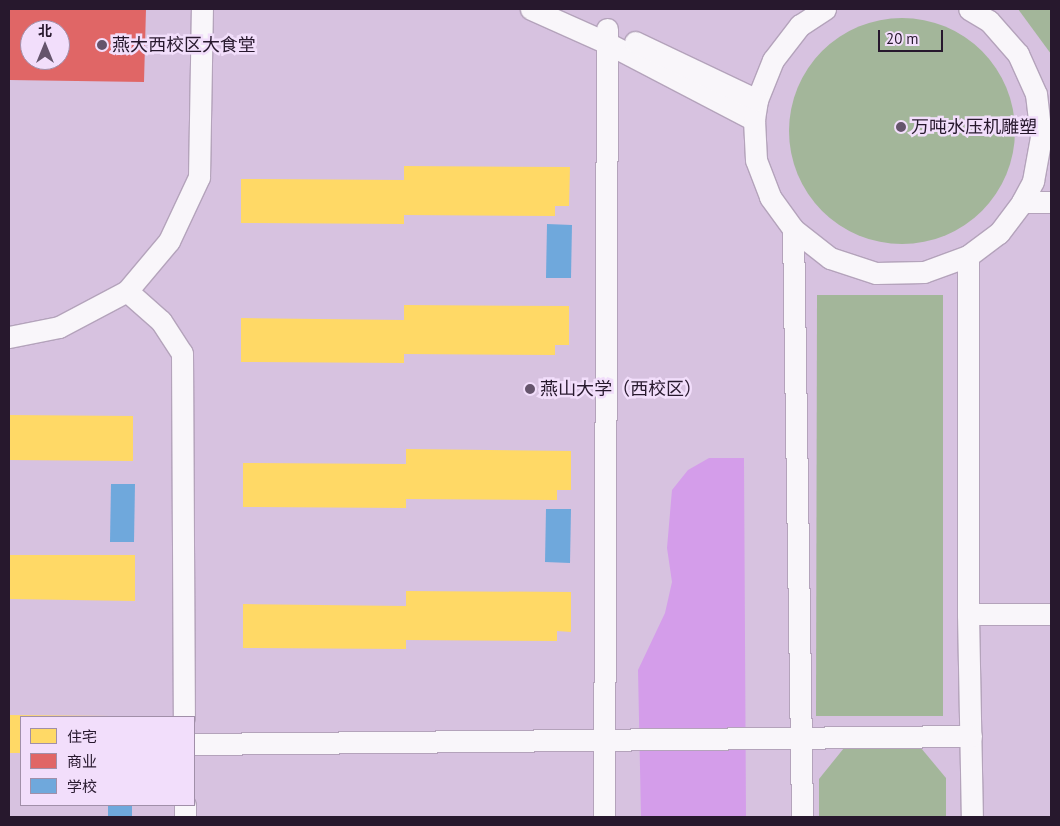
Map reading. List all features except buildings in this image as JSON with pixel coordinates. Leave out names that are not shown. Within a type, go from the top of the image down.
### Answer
[{"type":"street","points":[[9,337],[59,327],[127,291],[169,241],[199,177],[202,9]]},
{"type":"street","points":[[531,9],[607,36]]},
{"type":"street","points":[[565,9],[607,36],[756,110]]},
{"type":"street","points":[[825,9],[804,17],[773,60],[756,110],[756,160],[770,197],[793,229],[830,258],[876,273],[924,272],[968,256],[999,233],[1022,202],[1042,180],[1041,137],[1036,94],[1018,54],[991,15],[969,9]]},
{"type":"street","points":[[604,817],[607,36]]},
{"type":"street","points":[[1022,202],[1051,202]]},
{"type":"street","points":[[793,229],[802,817]]},
{"type":"street","points":[[968,256],[968,614],[972,736],[972,817]]},
{"type":"street","points":[[127,291],[161,321],[182,353],[184,716]]},
{"type":"street","points":[[968,614],[1051,614]]},
{"type":"street","points":[[195,744],[972,736]]},
{"type":"green space","points":[[1018,9],[1051,9],[1051,54]]},
{"type":"green space","points":[[891,18],[913,18],[935,23],[955,31],[982,51],[1002,78],[1013,109],[1015,131],[1013,153],[1002,184],[982,211],[955,231],[935,239],[913,244],[891,244],[869,239],[849,231],[830,218],[815,203],[802,184],[794,164],[789,142],[789,120],[794,98],[802,78],[815,59],[830,44],[849,31],[869,23]]},
{"type":"green space","points":[[817,295],[943,295],[943,716],[816,716]]},
{"type":"green space","points":[[844,748],[921,748],[946,778],[946,817],[819,817],[819,779]]},
{"type":"shaded area","points":[[709,458],[744,458],[746,817],[641,817],[638,670],[665,613],[672,582],[667,548],[672,490],[688,470]]},
{"type":"place","name":"燕大西校区大食堂","points":[[102,45]]},
{"type":"place","name":"万吨水压机雕塑","points":[[901,127]]},
{"type":"place","name":"燕山大学（西校区）","points":[[530,389]]}]
